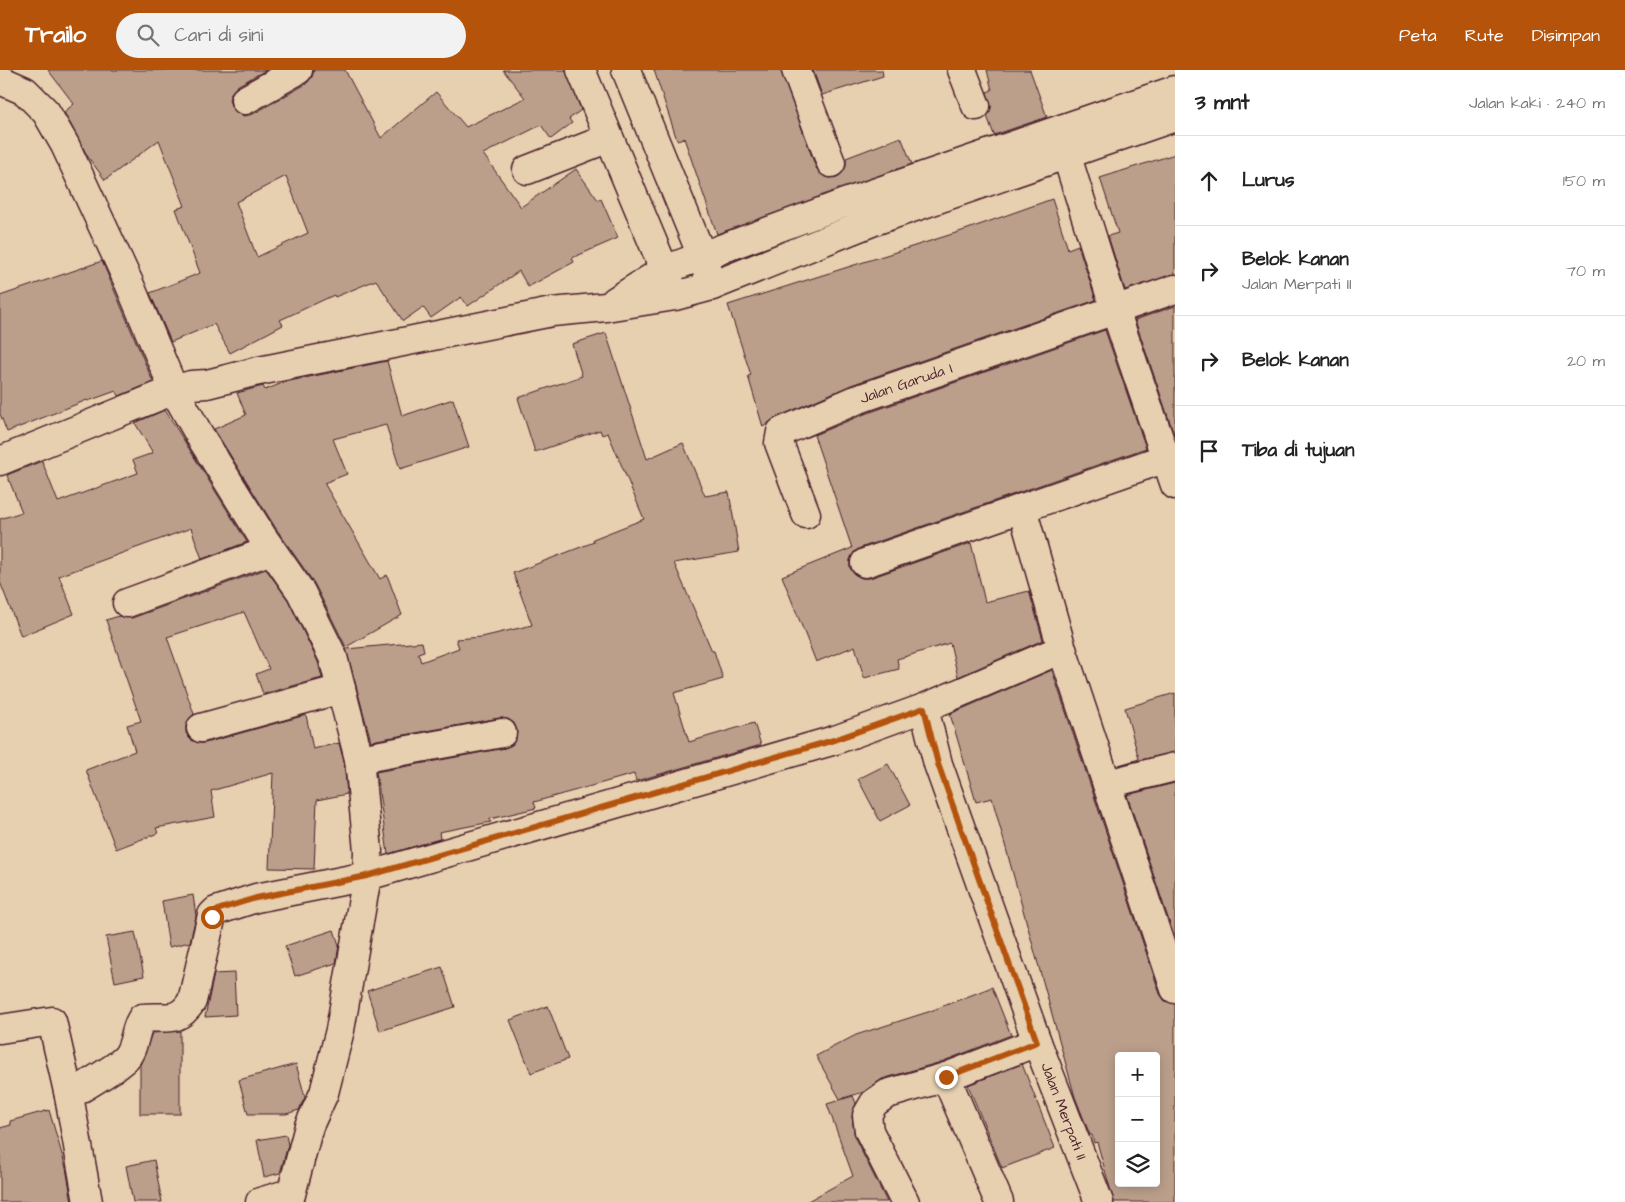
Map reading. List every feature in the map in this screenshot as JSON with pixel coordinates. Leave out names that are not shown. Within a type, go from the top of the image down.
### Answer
[{"type":"street","points":[[245,100],[298,70]]},
{"type":"street","points":[[581,70],[675,296]]},
{"type":"street","points":[[626,70],[702,256],[712,286]]},
{"type":"street","points":[[796,70],[831,163]]},
{"type":"street","points":[[962,70],[976,106]]},
{"type":"street","points":[[0,80],[25,91],[46,112],[65,145],[129,283],[174,390],[200,436],[271,550],[301,592],[333,657],[359,759],[368,851],[367,876],[340,1030],[324,1093],[309,1126],[290,1197],[260,1202]]},
{"type":"street","points":[[0,461],[174,390],[552,312],[606,307],[675,296],[712,286],[1063,141],[1175,90]]},
{"type":"street","points":[[606,307],[664,270],[702,256],[1063,141],[1175,117]]},
{"type":"street","points":[[527,170],[609,138]]},
{"type":"street","points":[[1063,141],[1115,310],[1175,485]]},
{"type":"street","points":[[1115,310],[1175,290]]},
{"type":"street","name":"Jalan Garuda I","points":[[806,514],[779,443],[781,432],[856,400],[1115,310]]},
{"type":"street","points":[[865,563],[1166,458]]},
{"type":"street","points":[[1022,508],[1062,649],[1175,989]]},
{"type":"street","points":[[127,603],[271,550]]},
{"type":"street","points":[[69,1096],[128,1057],[136,1038],[136,1028],[142,1018],[174,1018],[186,1011],[192,1001],[212,915],[216,911],[256,898],[367,876],[834,740],[924,708],[1062,649]]},
{"type":"street","points":[[201,728],[341,690]]},
{"type":"street","name":"Jalan Merpati II","points":[[924,708],[938,764],[1037,1042],[1099,1202]]},
{"type":"street","points":[[359,759],[502,733]]},
{"type":"street","points":[[1107,784],[1175,766]]},
{"type":"street","points":[[0,1029],[52,1020],[69,1096],[88,1202]]},
{"type":"street","points":[[905,1202],[869,1131],[867,1115],[874,1103],[887,1094],[946,1077],[1037,1042]]},
{"type":"street","points":[[946,1077],[999,1202]]},
{"type":"building","points":[[48,70],[266,70],[237,86],[231,93],[229,100],[232,108],[244,116],[253,114],[306,84],[312,77],[314,70],[345,70],[381,138],[436,92],[466,127],[525,98],[503,70],[566,70],[581,110],[569,119],[572,123],[551,139],[541,125],[483,154],[521,207],[576,169],[598,200],[601,199],[618,238],[572,258],[574,262],[528,287],[519,271],[468,306],[461,297],[431,318],[423,307],[403,321],[376,280],[335,297],[334,295],[280,320],[283,325],[230,353],[214,324],[171,342],[150,293],[200,273],[176,209],[185,206],[159,140],[105,180],[88,157],[64,112],[74,104]],"holes":[[[286,176],[308,233],[257,257],[236,202]]]},
{"type":"building","points":[[654,70],[781,70],[816,168],[822,175],[829,178],[837,177],[846,166],[846,158],[901,137],[912,164],[717,234],[684,138],[677,140]]},
{"type":"building","points":[[813,70],[882,70],[883,76],[822,95]]},
{"type":"building","points":[[987,70],[1030,70],[1047,117],[994,135],[987,116],[991,108],[987,92],[992,90]]},
{"type":"building","points":[[1175,154],[1175,274],[1125,290],[1108,236],[1118,233],[1100,178]]},
{"type":"building","points":[[1052,199],[1068,249],[1078,245],[1096,300],[851,385],[775,418],[763,427],[748,376],[751,375],[728,305],[965,230]]},
{"type":"building","points":[[102,261],[153,382],[119,396],[116,391],[87,400],[7,432],[0,414],[0,296]]},
{"type":"building","points":[[1175,306],[1175,437],[1135,320]]},
{"type":"building","points":[[1105,330],[1146,448],[860,548],[854,552],[850,560],[850,568],[854,574],[862,578],[870,578],[971,543],[985,602],[1029,591],[1043,640],[958,677],[950,643],[897,659],[899,669],[864,678],[855,646],[816,662],[782,576],[852,548],[814,435],[862,415]]},
{"type":"building","points":[[606,333],[647,459],[683,443],[705,496],[729,492],[739,552],[674,563],[712,651],[714,651],[723,679],[674,693],[689,742],[754,723],[761,745],[636,781],[634,774],[534,802],[536,808],[490,819],[491,822],[439,832],[440,839],[388,854],[376,772],[505,748],[512,745],[516,739],[517,730],[514,723],[508,719],[499,718],[371,741],[346,649],[422,642],[424,651],[418,653],[421,662],[459,648],[456,639],[482,637],[532,625],[513,573],[594,542],[593,539],[644,519],[608,433],[602,435],[600,430],[535,452],[518,398],[582,376],[572,344]]},
{"type":"building","points":[[387,361],[402,416],[453,399],[469,447],[400,469],[386,425],[333,439],[347,474],[324,483],[380,579],[387,575],[402,615],[346,647],[314,583],[275,527],[214,429],[246,415],[237,393],[263,386],[265,390],[285,382]]},
{"type":"building","points":[[165,410],[247,542],[202,559],[191,528],[59,576],[74,614],[21,636],[0,582],[0,519],[22,512],[7,475],[42,461],[58,502],[138,473],[133,460],[153,453],[135,423]]},
{"type":"building","points":[[266,569],[288,600],[318,662],[322,678],[263,694],[256,674],[269,669],[244,612],[167,637],[194,714],[186,725],[186,733],[190,739],[198,743],[205,743],[306,715],[313,749],[339,743],[344,762],[347,794],[317,800],[314,869],[269,868],[273,773],[211,791],[215,817],[156,828],[158,833],[116,849],[86,770],[135,751],[127,725],[141,721],[106,620],[119,616],[132,618]]},
{"type":"building","points":[[1052,670],[1160,994],[1165,1001],[1175,1004],[1175,1202],[1114,1202],[1097,1142],[1094,1143],[1092,1135],[1090,1135],[1075,1097],[992,798],[976,802],[950,714]]},
{"type":"building","points":[[1175,693],[1175,752],[1119,765],[1139,759],[1125,708]]},
{"type":"building","points":[[888,764],[910,805],[880,821],[858,779]]},
{"type":"building","points":[[1175,783],[1175,939],[1127,795]]},
{"type":"building","points":[[193,895],[196,916],[190,942],[169,947],[162,901]]},
{"type":"building","points":[[334,930],[339,945],[336,963],[295,976],[285,946]]},
{"type":"building","points":[[135,932],[144,976],[115,982],[106,937]]},
{"type":"building","points":[[442,967],[455,1007],[380,1031],[367,991]]},
{"type":"building","points":[[234,973],[236,1015],[205,1017],[214,974]]},
{"type":"building","points":[[992,987],[1011,1035],[941,1062],[882,1079],[864,1092],[840,1099],[816,1056],[856,1035],[928,1012]]},
{"type":"building","points":[[548,1006],[568,1059],[531,1073],[510,1020]]},
{"type":"building","points":[[180,1031],[180,1114],[140,1114],[140,1065],[152,1033]]},
{"type":"building","points":[[296,1064],[305,1097],[299,1110],[286,1114],[248,1114],[239,1080]]},
{"type":"building","points":[[1022,1064],[1055,1148],[1002,1168],[968,1085]]},
{"type":"building","points":[[853,1096],[856,1103],[852,1117],[855,1138],[887,1202],[806,1202],[853,1176],[827,1104]]},
{"type":"building","points":[[49,1110],[66,1168],[72,1202],[0,1202],[0,1128],[11,1125],[10,1121]]},
{"type":"building","points":[[286,1135],[288,1145],[280,1173],[264,1177],[257,1140]]},
{"type":"building","points":[[154,1160],[162,1202],[133,1202],[126,1166]]},
{"type":"route","points":[[212,917],[220,909],[256,898],[367,876],[834,740],[924,708],[938,764],[1037,1042],[946,1077]]}]
